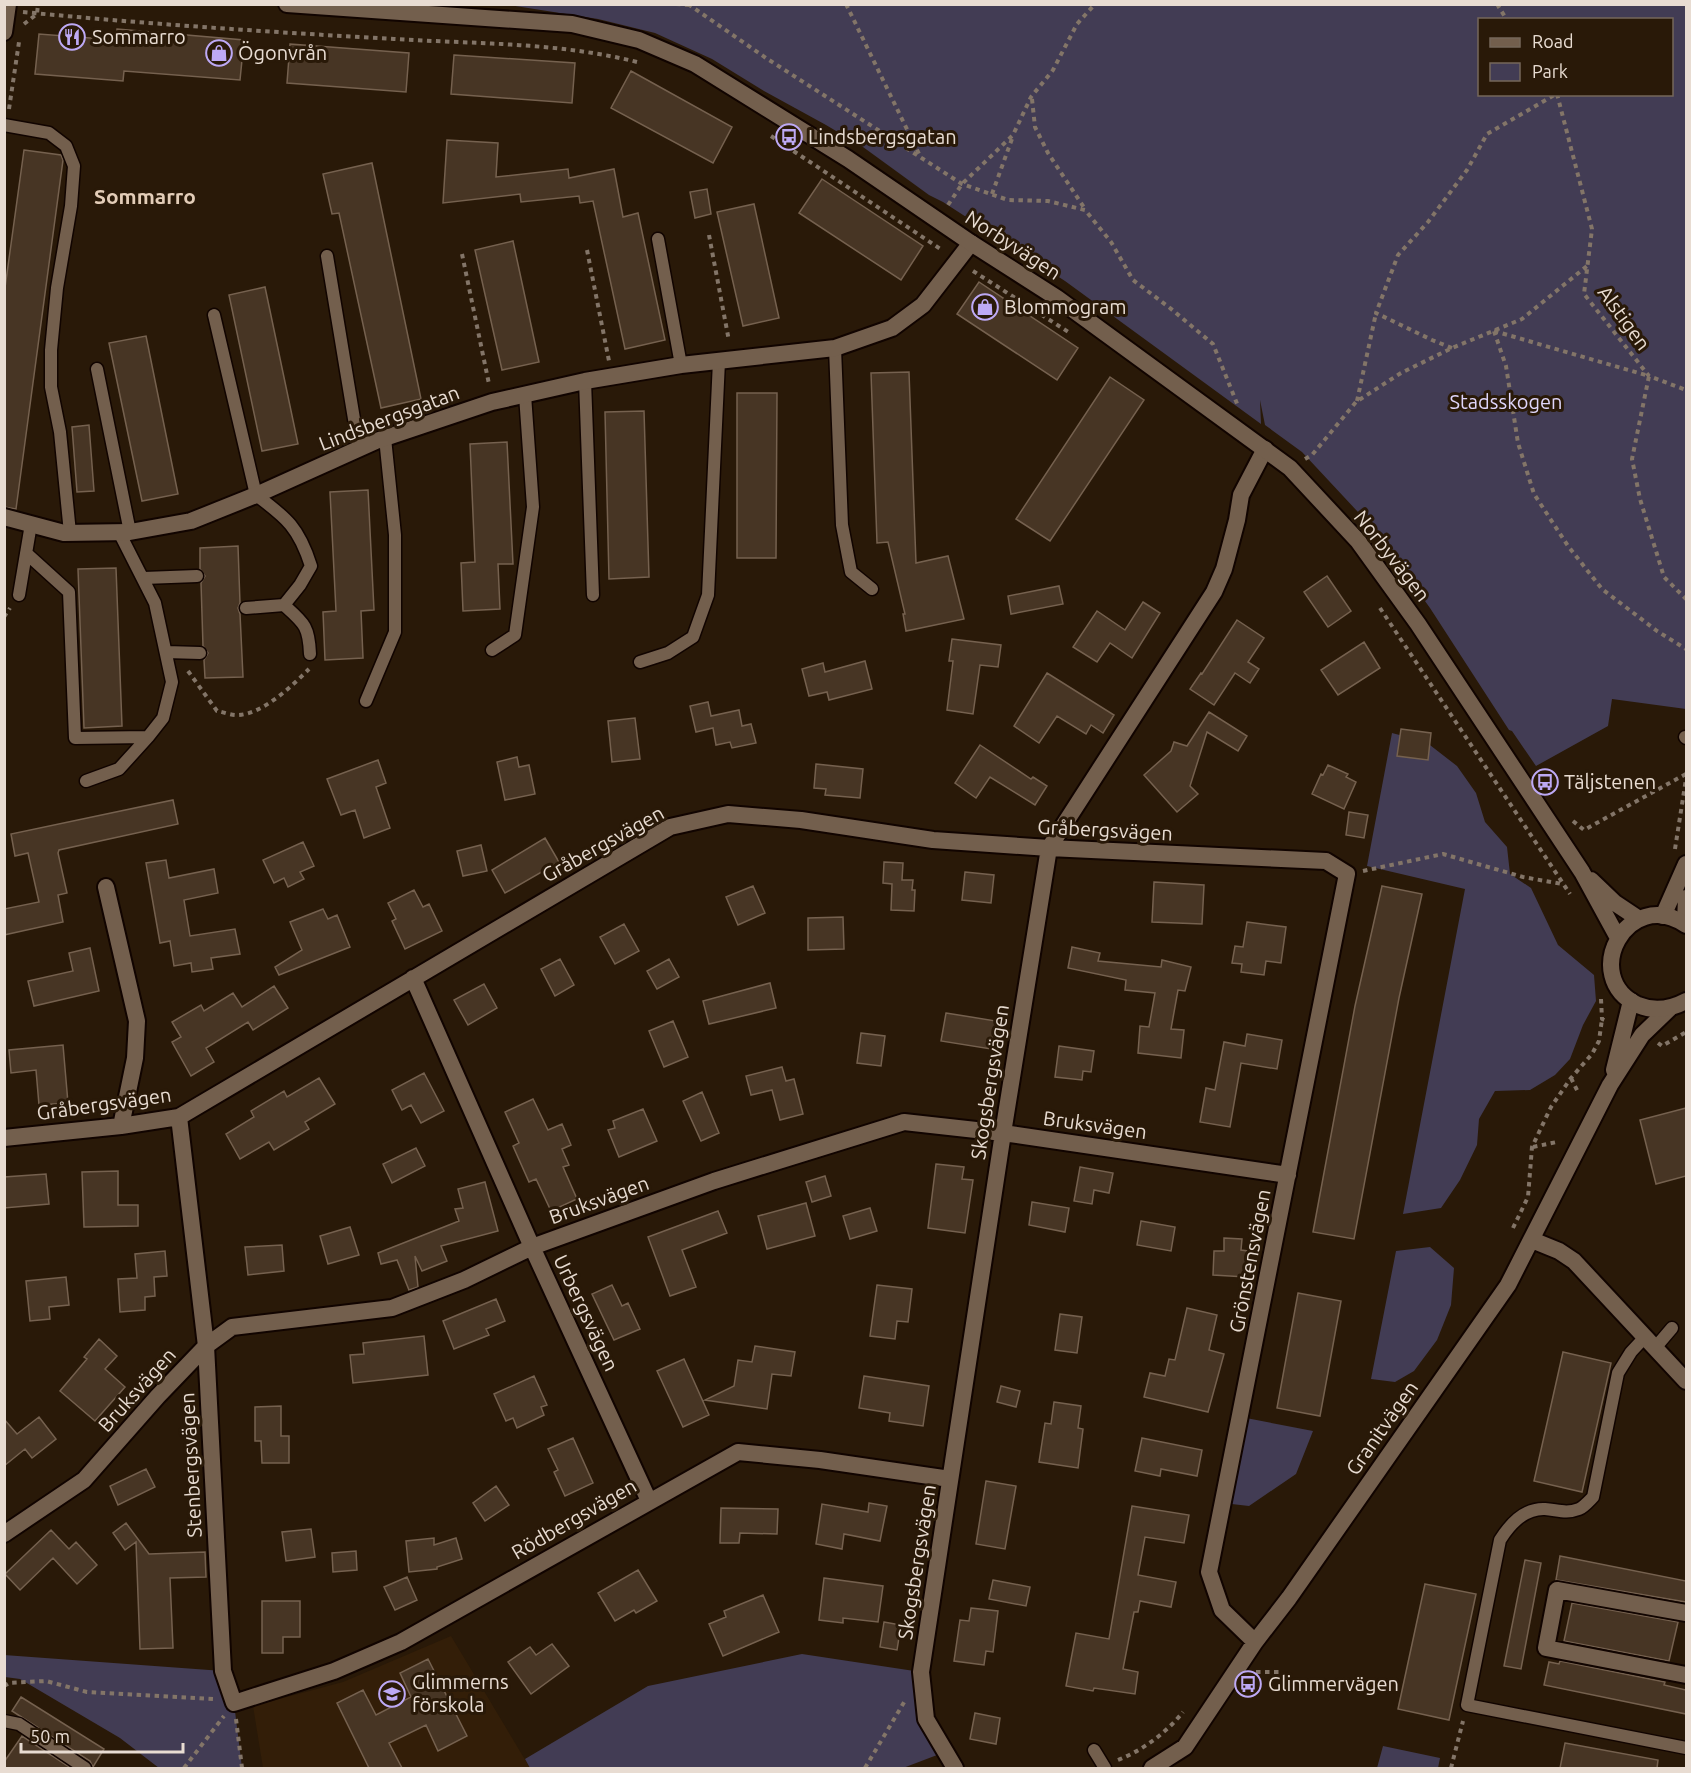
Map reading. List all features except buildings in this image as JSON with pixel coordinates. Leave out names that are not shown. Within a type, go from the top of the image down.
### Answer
[{"type":"street","name":"Norbyvägen","points":[[287,4],[572,24],[639,40],[695,64],[848,159],[971,243],[1057,298],[1290,468],[1365,550],[1418,624],[1582,872],[1618,938]]},
{"type":"street","points":[[7,8],[12,34]]},
{"type":"street","name":"Lindsbergsgatan","points":[[4,517],[70,532],[125,532],[191,520],[256,495],[385,438],[492,402],[585,381],[681,365],[836,348],[892,328],[923,305],[971,243]]},
{"type":"street","name":"Skogsbergsvägen","points":[[955,1768],[926,1719],[921,1672],[1003,1132],[1049,848],[1214,592],[1230,547],[1240,495],[1265,449]]},
{"type":"street","name":"Gråbergsvägen","points":[[4,1138],[121,1126],[179,1117],[670,827],[728,814],[801,820],[933,840],[1326,861],[1347,874]]},
{"type":"street","points":[[1664,916],[1676,892],[1680,860]]},
{"type":"street","name":"Norbyvägen","points":[[1582,872],[1615,903],[1639,919]]},
{"type":"street","name":"Grönstensvägen","points":[[1255,1642],[1222,1610],[1209,1572],[1347,874]]},
{"type":"street","points":[[105,887],[137,1021],[135,1058],[121,1126]]},
{"type":"street","points":[[1686,898],[1686,924]]},
{"type":"street","points":[[1686,924],[1675,917],[1654,915],[1639,919],[1626,928],[1618,938],[1611,960],[1612,975],[1619,990],[1631,1001],[1647,1009],[1669,1009],[1686,1001]]},
{"type":"street","name":"Urbergsvägen","points":[[413,978],[649,1501]]},
{"type":"street","name":"Granitvägen","points":[[1610,1085],[1631,1001]]},
{"type":"street","name":"Granitvägen","points":[[1152,1768],[1185,1747],[1255,1642],[1296,1588],[1508,1285],[1610,1085],[1642,1035],[1669,1009]]},
{"type":"street","name":"Stenbergsvägen","points":[[179,1117],[206,1346],[223,1671],[234,1703]]},
{"type":"street","name":"Bruksvägen","points":[[4,1534],[84,1480],[158,1396],[206,1346],[232,1327],[392,1308],[464,1280],[532,1246],[714,1181],[904,1122],[1003,1132],[1288,1175]]},
{"type":"street","points":[[1532,1240],[1559,1251],[1574,1261],[1686,1381]]},
{"type":"street","name":"Rödbergsvägen","points":[[234,1703],[333,1671],[401,1642],[738,1452],[820,1460],[950,1479]]},
{"type":"street","points":[[1686,1613],[1557,1590],[1546,1648],[1686,1675]]},
{"type":"lane","points":[[6,125],[49,133],[66,146],[74,166],[71,206],[57,288],[51,359],[51,387],[60,432],[70,532]]},
{"type":"lane","points":[[658,239],[681,365]]},
{"type":"lane","points":[[327,256],[359,449]]},
{"type":"lane","points":[[214,315],[256,495],[284,515],[304,542],[311,566],[284,605]]},
{"type":"lane","points":[[836,348],[842,525],[851,572],[872,589]]},
{"type":"lane","points":[[640,662],[668,653],[693,637],[708,595],[726,360]]},
{"type":"lane","points":[[86,781],[119,769],[148,736],[163,718],[172,682],[172,652],[155,603],[125,532],[97,369]]},
{"type":"lane","points":[[585,381],[593,595]]},
{"type":"lane","points":[[492,650],[515,635],[533,507],[525,395]]},
{"type":"lane","points":[[366,701],[395,632],[395,535],[385,438]]},
{"type":"lane","points":[[19,595],[31,524]]},
{"type":"lane","points":[[26,553],[69,592],[75,738],[148,736]]},
{"type":"lane","points":[[144,578],[197,576]]},
{"type":"lane","points":[[246,608],[284,605],[303,622],[310,635],[310,654]]},
{"type":"lane","points":[[172,652],[200,653]]},
{"type":"lane","points":[[1672,1328],[1650,1343],[1631,1352],[1618,1373],[1593,1497],[1581,1509],[1566,1513],[1545,1509],[1531,1510],[1508,1527],[1500,1540],[1467,1705],[1686,1748]]},
{"type":"lane","points":[[4,1721],[19,1724],[86,1768]]},
{"type":"lane","points":[[1094,1750],[1105,1767]]},
{"type":"path","points":[[22,26],[37,14],[38,4]]},
{"type":"path","points":[[676,4],[689,5],[766,58],[963,184],[1008,200],[1048,201],[1085,210]]},
{"type":"path","points":[[846,4],[919,155]]},
{"type":"path","points":[[992,194],[1013,135],[1031,97],[1053,70],[1077,24],[1095,4]]},
{"type":"path","points":[[1497,4],[1506,18]]},
{"type":"path","points":[[7,8],[37,14],[279,33],[540,46],[607,54],[641,63]]},
{"type":"path","points":[[6,125],[12,34]]},
{"type":"path","points":[[1356,402],[1376,313],[1398,255],[1428,222],[1467,170],[1487,134],[1553,96]]},
{"type":"path","name":"Alstigen","points":[[1557,96],[1592,229],[1584,294],[1649,376],[1686,390]]},
{"type":"path","points":[[1031,97],[1035,127],[1048,153],[1085,210],[1111,242],[1133,280],[1213,344],[1239,409]]},
{"type":"path","points":[[768,134],[1075,337]]},
{"type":"path","points":[[938,220],[963,184],[1013,135]]},
{"type":"path","points":[[709,235],[726,360]]},
{"type":"path","points":[[587,250],[612,376]]},
{"type":"path","points":[[462,254],[492,402]]},
{"type":"path","points":[[1290,468],[1312,455],[1356,402],[1401,373],[1452,348],[1522,319],[1587,266]]},
{"type":"path","points":[[1376,313],[1452,348]]},
{"type":"path","points":[[1494,331],[1649,376],[1632,459],[1640,499],[1664,577],[1686,599]]},
{"type":"path","points":[[1494,331],[1506,366],[1518,443],[1534,494],[1568,546],[1602,589],[1657,632],[1686,648]]},
{"type":"path","points":[[1375,599],[1562,884],[1573,897]]},
{"type":"path","points":[[172,652],[217,711],[237,716],[256,711],[292,687],[309,668],[310,654]]},
{"type":"path","points":[[1584,830],[1686,774]]},
{"type":"path","points":[[1680,860],[1686,779]]},
{"type":"path","points":[[1347,874],[1443,854],[1523,877],[1562,884]]},
{"type":"path","points":[[1509,1236],[1528,1197],[1532,1147],[1551,1107],[1570,1078],[1592,1054],[1599,1041],[1602,1019],[1600,990]]},
{"type":"path","points":[[1602,1019],[1625,1028]]},
{"type":"path","points":[[1642,1035],[1662,1046],[1686,1032]]},
{"type":"path","points":[[1570,1078],[1579,1094]]},
{"type":"path","points":[[1532,1147],[1557,1143]]},
{"type":"path","points":[[865,1768],[921,1672]]},
{"type":"path","points":[[1255,1672],[1279,1672]]},
{"type":"path","points":[[4,1686],[9,1683],[46,1681],[87,1692],[210,1698],[234,1703]]},
{"type":"path","points":[[184,1768],[234,1703]]},
{"type":"path","points":[[234,1703],[242,1768]]},
{"type":"path","points":[[1451,1768],[1467,1705]]},
{"type":"path","points":[[1105,1767],[1148,1744],[1173,1724],[1186,1708]]},
{"type":"shaded area","name":"Glimmerns förskola","points":[[451,1636],[530,1768],[263,1768],[253,1706],[343,1682]]},
{"type":"green space","name":"Stadsskogen","points":[[509,5],[1686,5],[1686,709],[1612,699],[1608,726],[1536,766],[1512,731],[1509,730],[1430,608],[1371,526],[1302,452],[1265,425],[1260,400],[1261,424],[1065,281],[929,195],[863,147],[712,59],[655,33],[598,19]]},
{"type":"green space","points":[[1392,733],[1426,742],[1457,766],[1476,793],[1485,822],[1507,847],[1510,874],[1531,888],[1558,945],[1594,975],[1596,1001],[1583,1025],[1570,1059],[1555,1075],[1530,1090],[1495,1091],[1479,1119],[1477,1145],[1460,1180],[1441,1208],[1403,1214],[1465,889],[1367,866]]},
{"type":"green space","points":[[1430,1247],[1454,1268],[1451,1305],[1437,1340],[1414,1371],[1395,1382],[1371,1379],[1396,1251]]},
{"type":"green space","points":[[1241,1417],[1313,1431],[1296,1474],[1249,1506],[1223,1503]]},
{"type":"green space","points":[[802,1654],[921,1672],[926,1719],[945,1752],[903,1768],[530,1768],[525,1759],[648,1686]]},
{"type":"green space","points":[[4,1655],[223,1671],[234,1703],[242,1768],[159,1768],[120,1738],[20,1679],[5,1677]]},
{"type":"green space","points":[[1383,1746],[1440,1758],[1438,1768],[1377,1768]]},
{"type":"place","name":"Sommarro","points":[[72,37]]},
{"type":"place","name":"Ögonvrån","points":[[219,53]]},
{"type":"place","name":"Lindsbergsgatan","points":[[789,137]]},
{"type":"place","name":"Blommogram","points":[[985,307]]},
{"type":"place","name":"Täljstenen","points":[[1545,782]]},
{"type":"place","name":"Glimmervägen","points":[[1248,1684]]},
{"type":"place","name":"Glimmerns förskola","points":[[392,1694]]},
{"type":"district","name":"Sommarro","points":[[145,197]]}]
